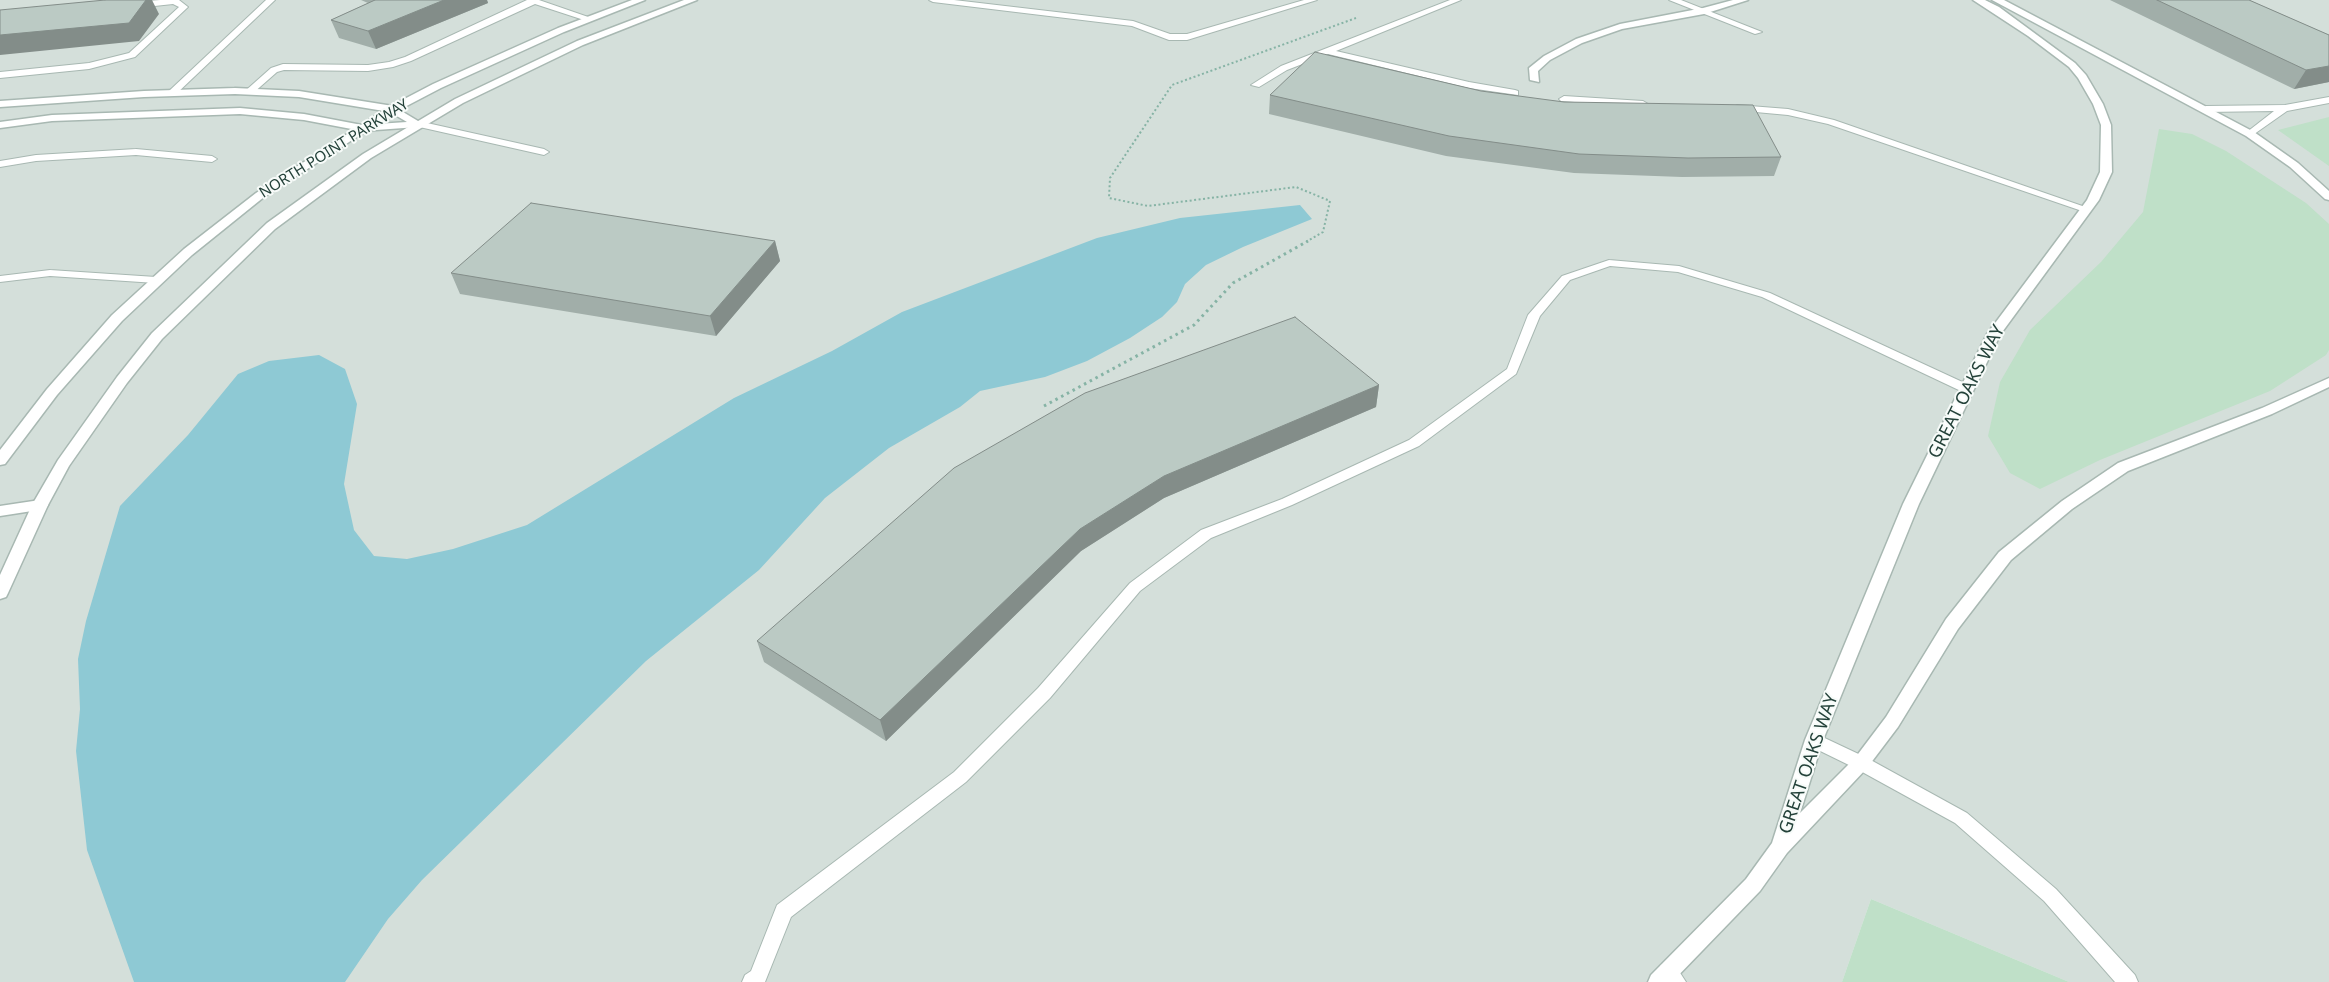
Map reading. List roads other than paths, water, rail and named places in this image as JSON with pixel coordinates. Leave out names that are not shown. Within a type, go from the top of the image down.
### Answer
[{"type":"street","name":"NORTH POINT PARKWAY","points":[[0,460],[87,350],[156,280],[260,195],[393,109],[479,66],[640,0]]},
{"type":"street","name":"NORTH POINT PARKWAY","points":[[0,593],[40,505],[63,464],[105,402],[157,336],[271,226],[329,182],[418,124],[459,101],[541,60],[692,0]]},
{"type":"street","points":[[1536,80],[1533,70],[1547,58],[1579,42],[1620,27],[1704,12],[1744,0]]},
{"type":"street","name":"GREAT OAKS WAY","points":[[1780,847],[1814,740],[1911,504],[1994,334],[2101,186],[2108,157],[2106,125],[2098,104],[2072,65],[2013,20],[1978,0]]},
{"type":"street","points":[[1997,0],[2250,134],[2294,165],[2329,197]]},
{"type":"street","points":[[0,104],[172,93],[249,92],[299,94],[393,109],[418,124]]},
{"type":"street","points":[[0,125],[52,118],[240,111],[304,117],[362,128],[418,124]]},
{"type":"street","name":"GREAT OAKS WAY","points":[[1667,979],[1753,885],[1780,847],[1861,762],[1892,722],[1952,624],[2005,556],[2067,505],[2123,467],[2267,411],[2329,382]]},
{"type":"street","points":[[0,511],[40,505]]},
{"type":"lane","points":[[172,93],[271,0]]},
{"type":"lane","points":[[933,0],[1133,24],[1169,36],[1186,36],[1313,0]]},
{"type":"lane","points":[[1256,85],[1284,68],[1457,0]]},
{"type":"lane","points":[[1673,0],[1758,32]]},
{"type":"lane","points":[[0,75],[89,66],[132,55],[184,7],[175,1],[126,6]]},
{"type":"lane","points":[[249,92],[274,70],[282,67],[368,68],[390,65],[408,59],[533,1],[590,19]]},
{"type":"lane","points":[[1328,51],[1469,85],[1515,93]]},
{"type":"lane","points":[[1564,98],[1649,104]]},
{"type":"lane","points":[[2206,109],[2285,108],[2329,100]]},
{"type":"lane","points":[[1724,108],[1788,112],[1831,122],[2086,209]]},
{"type":"lane","points":[[2250,134],[2285,108]]},
{"type":"lane","points":[[418,124],[544,152]]},
{"type":"lane","points":[[0,164],[36,158],[136,152],[212,159]]},
{"type":"lane","points":[[757,980],[784,911],[960,777],[1044,693],[1135,587],[1206,534],[1287,502],[1421,438],[1512,372],[1534,315],[1566,278],[1609,263],[1679,269],[1766,295],[1967,389]]},
{"type":"lane","points":[[0,278],[50,273],[156,280]]},
{"type":"lane","points":[[1814,740],[1861,762],[1962,818],[2050,895],[2128,982]]},
{"type":"water","points":[[1300,205],[1312,219],[1243,247],[1206,265],[1185,284],[1177,302],[1162,317],[1130,338],[1087,361],[1045,377],[980,391],[960,407],[889,448],[825,498],[759,570],[646,661],[422,880],[388,919],[345,982],[134,982],[87,850],[76,751],[80,709],[78,659],[86,621],[120,506],[188,435],[238,374],[269,361],[319,355],[345,369],[357,404],[344,484],[354,530],[374,556],[407,559],[453,549],[527,525],[734,398],[832,351],[902,312],[1097,238],[1180,218]]}]
